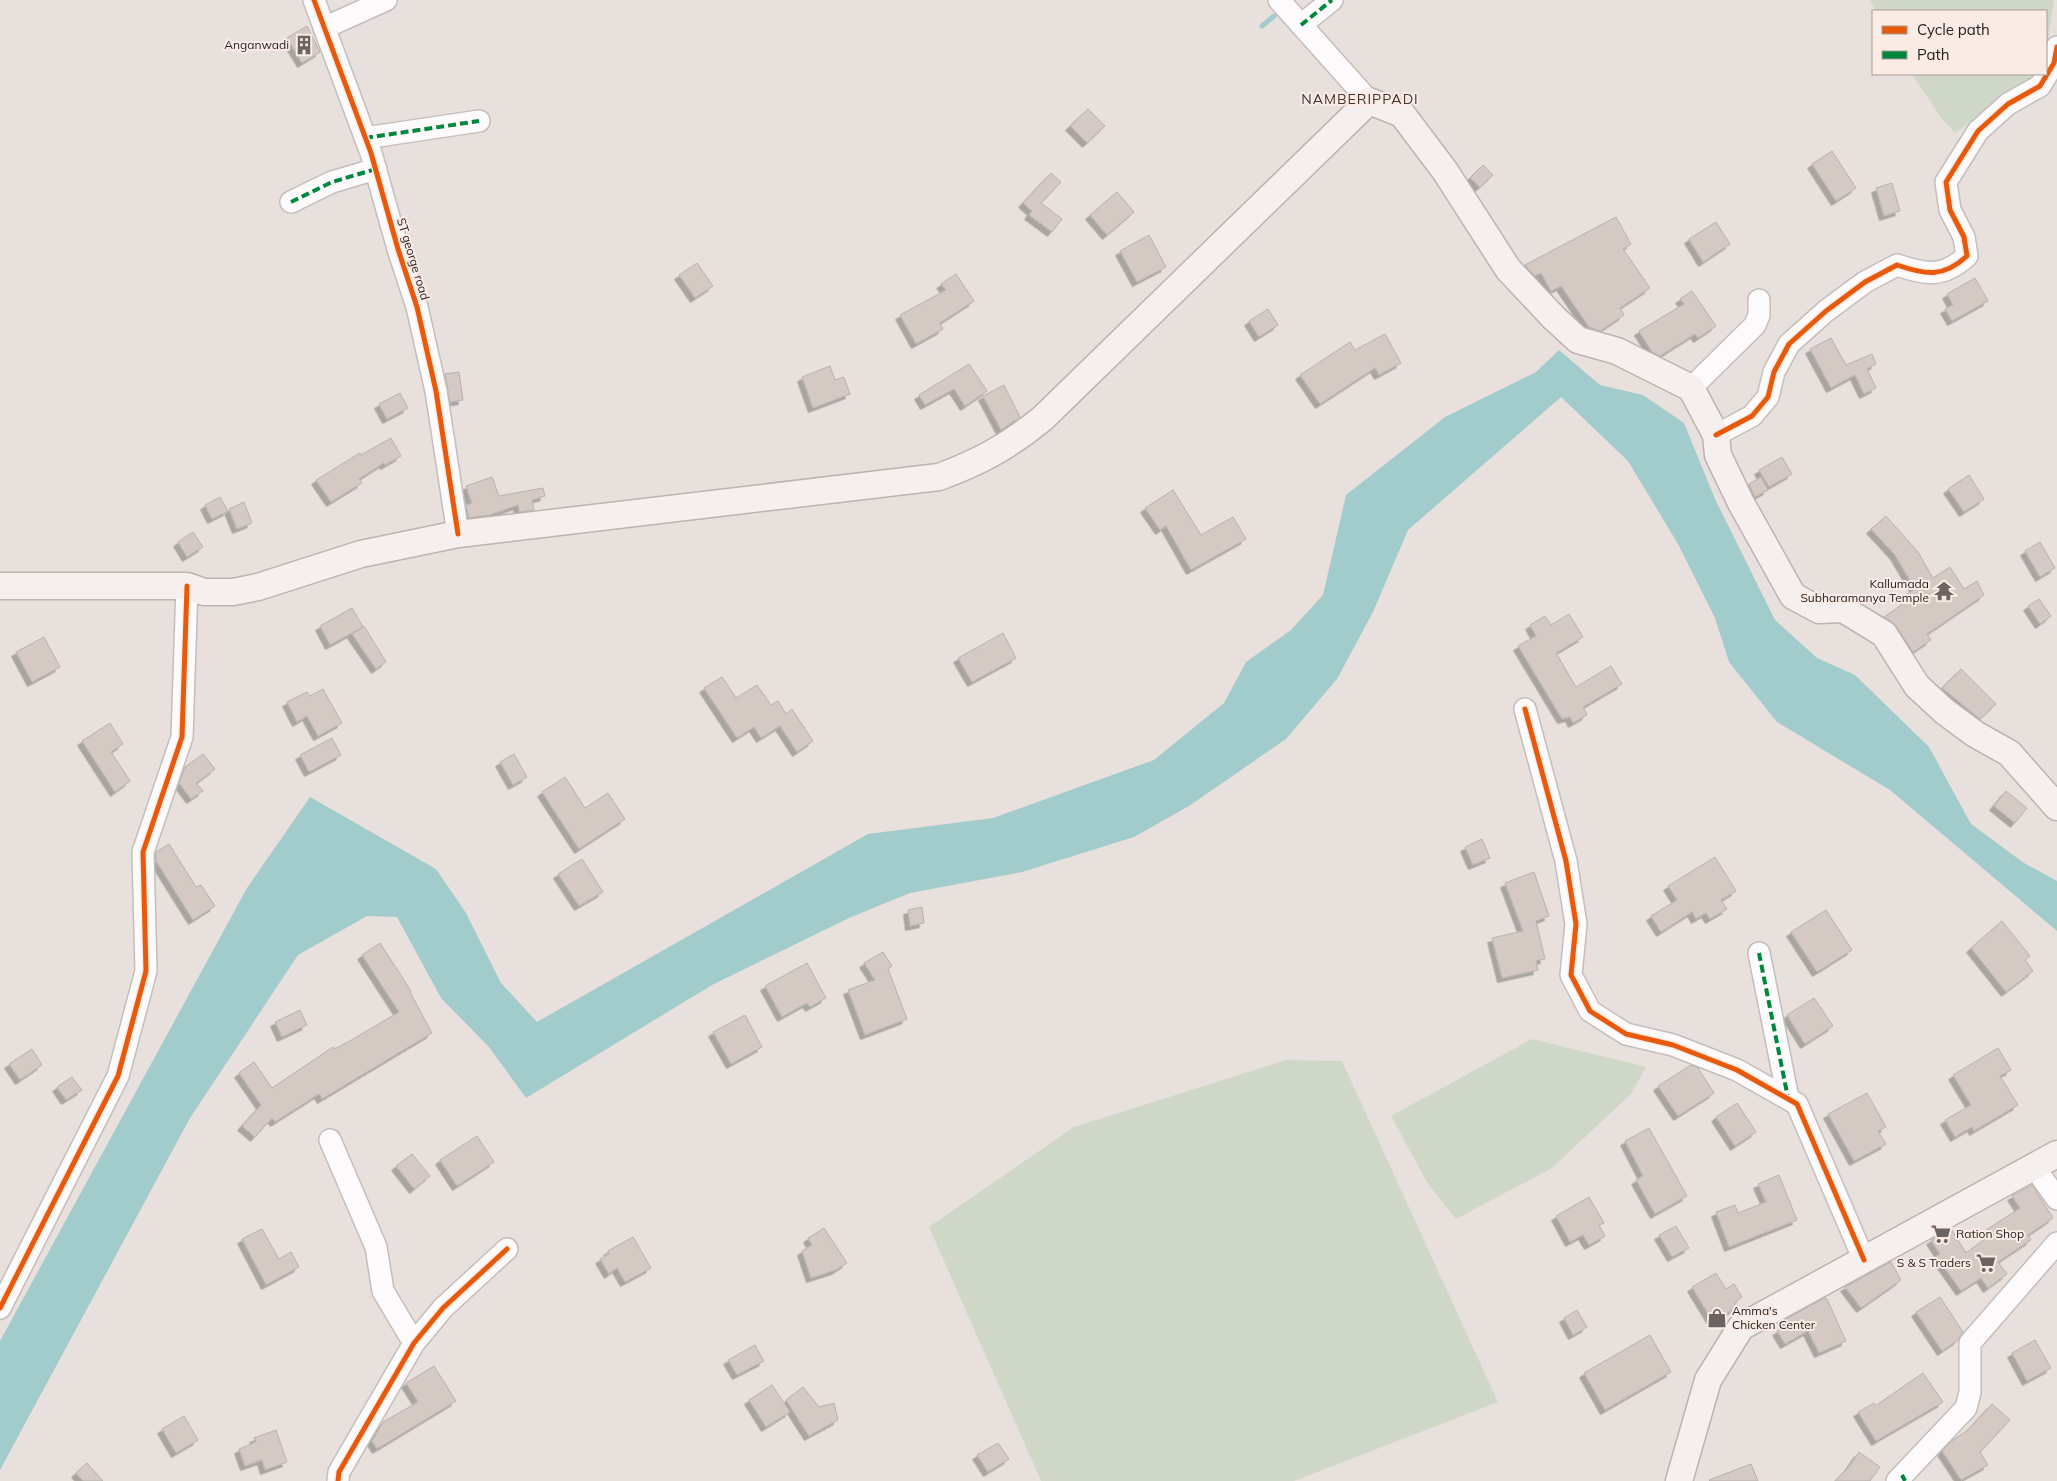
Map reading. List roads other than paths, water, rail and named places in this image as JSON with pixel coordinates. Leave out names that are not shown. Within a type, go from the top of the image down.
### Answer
[{"type":"main road","points":[[0,586],[187,586],[204,592],[233,592],[258,587],[361,554],[458,534],[939,477],[974,464],[1004,448],[1043,418],[1369,101],[1402,114],[1445,172],[1508,269],[1554,318],[1578,340],[1616,351],[1691,388],[1716,435],[1718,455],[1740,503],[1793,596],[1819,610],[1843,610],[1884,634],[1917,686],[1975,734],[2009,753],[2057,808]]},
{"type":"main road","points":[[1679,1481],[1708,1380],[1741,1327],[2035,1168],[2057,1154]]},
{"type":"street","name":"ST george road","points":[[314,0],[366,138],[417,307],[436,391],[458,534]]},
{"type":"street","points":[[324,28],[386,0]]},
{"type":"street","points":[[1279,0],[1369,101]]},
{"type":"street","points":[[1301,25],[1332,0]]},
{"type":"street","points":[[2047,74],[2054,63],[2057,46]]},
{"type":"street","points":[[1716,435],[1752,416],[1768,398],[1774,372],[1788,344],[1826,311],[1866,282],[1898,265],[1923,274],[1954,268],[1967,256],[1964,237],[1950,210],[1946,182],[1978,132],[2008,104],[2040,86],[2047,75]]},
{"type":"street","points":[[366,138],[479,121]]},
{"type":"street","points":[[291,202],[332,182],[376,169]]},
{"type":"street","points":[[1691,388],[1756,325],[1760,315],[1758,300]]},
{"type":"street","points":[[0,1308],[118,1076],[146,972],[143,852],[182,737],[187,586]]},
{"type":"street","points":[[1525,709],[1566,861],[1576,924],[1571,975],[1590,1011],[1626,1034],[1673,1045],[1737,1070],[1797,1104],[1864,1260]]},
{"type":"street","points":[[1760,953],[1788,1098]]},
{"type":"street","points":[[330,1140],[376,1247],[383,1291],[414,1343]]},
{"type":"street","points":[[2035,1168],[2057,1199]]},
{"type":"street","points":[[1901,1479],[1966,1408],[1970,1392],[1970,1342],[2057,1243]]},
{"type":"street","points":[[338,1481],[340,1472],[414,1343],[443,1308],[507,1249]]},
{"type":"water","points":[[1559,350],[1600,385],[1643,395],[1684,423],[1715,499],[1775,620],[1817,658],[1855,675],[1929,747],[1971,824],[2024,863],[2057,881],[2057,931],[1890,790],[1777,722],[1729,662],[1715,618],[1678,544],[1628,461],[1561,397],[1408,530],[1373,612],[1337,679],[1286,739],[1189,806],[1134,837],[1022,872],[910,893],[849,918],[712,985],[526,1098],[489,1047],[441,998],[397,917],[367,916],[298,955],[190,1118],[0,1470],[0,1341],[247,888],[310,797],[436,869],[466,913],[501,983],[537,1022],[868,834],[993,818],[1154,760],[1224,703],[1246,662],[1291,630],[1323,595],[1346,495],[1445,417],[1536,372]]},
{"type":"waterway","points":[[1262,26],[1274,16]]},
{"type":"place","name":"Anganwadi","points":[[304,45]]},
{"type":"place","name":"Kallumada Subharamanya Temple","points":[[1944,591]]},
{"type":"place","name":"Ration Shop","points":[[1941,1234]]},
{"type":"place","name":"S & S Traders","points":[[1986,1263]]},
{"type":"place","name":"Amma's Chicken Center","points":[[1717,1318]]},
{"type":"district","name":"NAMBERIPPADI","points":[[1360,99]]}]
